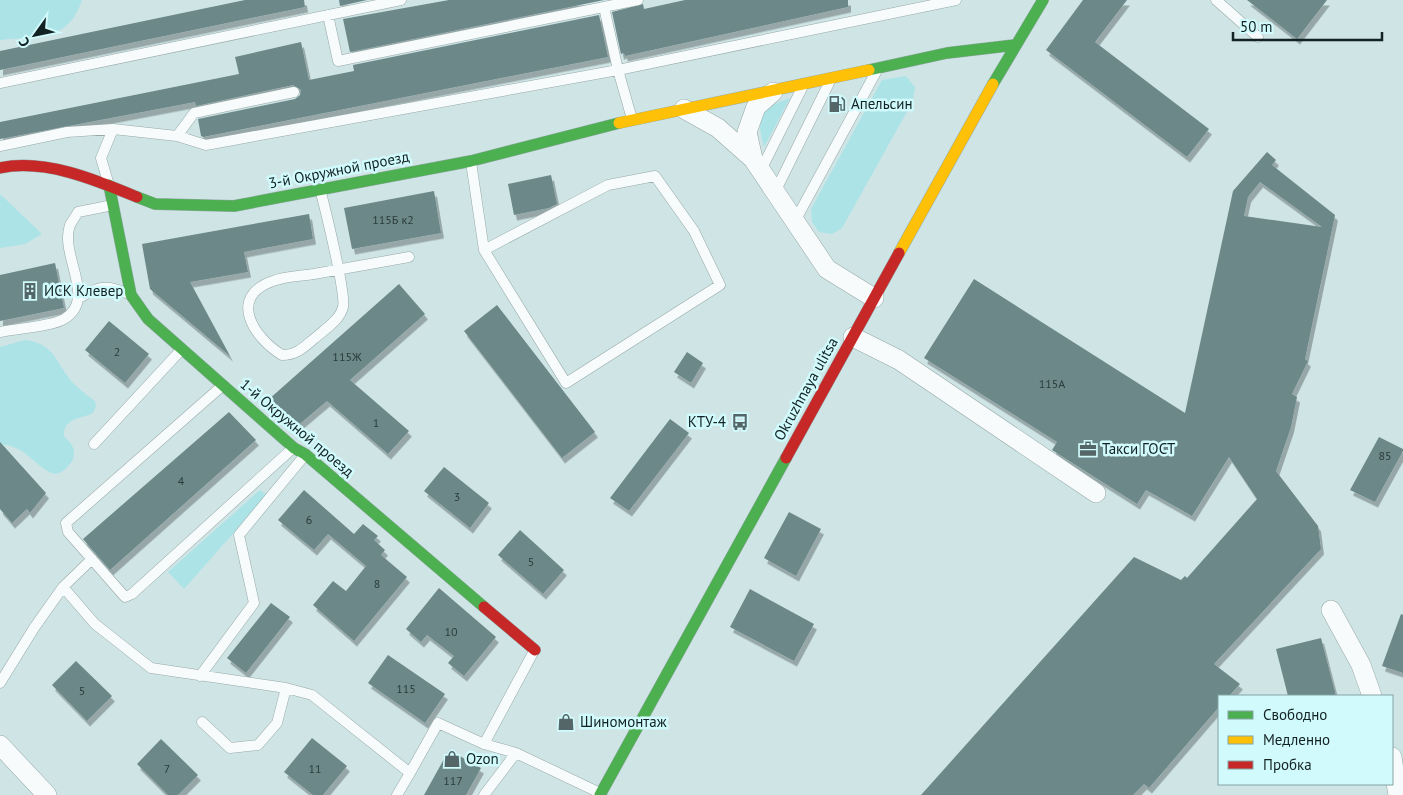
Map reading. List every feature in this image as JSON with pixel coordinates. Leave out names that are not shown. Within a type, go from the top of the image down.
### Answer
[{"type":"street","name":"Okruzhnaya ulitsa","points":[[601,794],[1015,45],[1044,0]]},
{"type":"street","name":"3-й Окружной проезд","points":[[0,168],[18,164],[43,168],[109,185],[156,204],[234,206],[320,188],[471,161],[632,120],[947,52],[1015,45]]},
{"type":"street","points":[[757,165],[747,132],[756,107],[776,89]]},
{"type":"street","points":[[684,109],[718,128],[757,165],[827,269],[874,298]]},
{"type":"street","name":"1-й Окружной проезд","points":[[109,185],[131,295],[148,319],[294,448],[305,454],[535,650]]},
{"type":"street","points":[[853,336],[899,360],[1096,493]]},
{"type":"street","points":[[1331,610],[1361,665],[1372,695]]},
{"type":"street","points":[[0,745],[47,795]]},
{"type":"street","points":[[1393,763],[1398,795]]},
{"type":"lane","points":[[0,82],[401,0]]},
{"type":"lane","points":[[328,15],[338,61],[638,0]]},
{"type":"lane","points":[[0,146],[67,132],[113,128],[177,136],[206,145],[618,70],[956,0]]},
{"type":"lane","points":[[1216,0],[1258,37]]},
{"type":"lane","points":[[604,7],[618,70],[632,120]]},
{"type":"lane","points":[[795,221],[878,67]]},
{"type":"lane","points":[[775,192],[832,77]]},
{"type":"lane","points":[[757,165],[805,83]]},
{"type":"lane","points":[[177,136],[194,113],[294,92]]},
{"type":"lane","points":[[109,185],[101,158],[113,128]]},
{"type":"lane","points":[[471,161],[484,250],[566,383],[720,285],[694,231],[655,176],[608,185],[484,250]]},
{"type":"lane","points":[[320,188],[337,270],[344,300],[339,316],[298,352],[282,355],[274,350],[249,322],[247,308],[252,296],[272,281],[337,270],[409,257]]},
{"type":"lane","points":[[0,332],[62,320],[74,311],[79,298],[70,248],[69,226],[78,212],[114,205]]},
{"type":"lane","points":[[79,298],[96,287],[116,288],[131,295]]},
{"type":"lane","points":[[94,444],[182,349]]},
{"type":"lane","points":[[223,384],[66,523],[68,532],[122,594],[128,597],[294,448]]},
{"type":"lane","points":[[200,676],[254,604],[239,535],[305,454]]},
{"type":"lane","points":[[0,683],[34,628],[63,587],[92,559]]},
{"type":"lane","points":[[63,587],[96,624],[151,668],[286,688],[312,695],[410,773]]},
{"type":"lane","points":[[484,744],[535,650]]},
{"type":"lane","points":[[202,722],[230,748],[258,744],[277,723],[286,688]]},
{"type":"lane","points":[[397,795],[438,723],[484,744],[516,753],[601,794]]},
{"type":"lane","points":[[484,795],[516,753]]},
{"type":"shaded area","points":[[0,0],[82,0],[76,14],[60,30],[39,37],[0,40]]},
{"type":"shaded area","points":[[906,76],[915,87],[913,101],[842,228],[832,234],[819,232],[812,222],[811,209],[882,80]]},
{"type":"shaded area","points":[[790,98],[764,147],[760,128],[763,115],[772,106]]},
{"type":"shaded area","points":[[0,194],[42,234],[25,244],[0,248]]},
{"type":"shaded area","points":[[25,340],[43,345],[49,350],[73,383],[95,401],[96,406],[93,413],[70,422],[64,430],[64,436],[72,446],[74,455],[70,464],[60,473],[52,473],[45,470],[30,457],[11,446],[0,445],[0,347]]},
{"type":"shaded area","points":[[260,490],[267,495],[184,589],[168,572]]},
{"type":"building","points":[[245,0],[304,0],[305,7],[0,70],[0,51]]},
{"type":"building","points":[[339,0],[367,0],[340,6]]},
{"type":"building","points":[[449,0],[604,0],[350,52],[343,19]]},
{"type":"building","points":[[685,0],[848,0],[848,7],[625,56],[624,53],[621,54],[612,12],[643,4],[644,9]]},
{"type":"building","points":[[1083,0],[1127,0],[1095,42],[1209,129],[1187,157],[1046,50]]},
{"type":"building","points":[[1247,0],[1327,0],[1297,39]]},
{"type":"building","points":[[599,15],[608,57],[203,137],[201,136],[198,119],[295,99],[300,95],[301,90],[293,85],[196,106],[195,102],[0,139],[0,122],[239,74],[235,57],[301,42],[309,80],[354,71],[353,65]]},
{"type":"building","points":[[1267,152],[1276,160],[1272,165],[1335,215],[1305,359],[1308,361],[1292,394],[1297,397],[1291,427],[1276,471],[1318,526],[1321,549],[1214,664],[1240,684],[1230,695],[1218,695],[1218,708],[1149,788],[1144,784],[1133,795],[921,795],[1134,557],[1181,580],[1185,576],[1187,578],[1257,499],[1229,457],[1192,516],[1146,490],[1137,504],[1052,450],[1057,442],[924,358],[974,279],[1185,413],[1233,191]],"holes":[[[1260,182],[1322,227],[1244,216],[1248,197]]]},
{"type":"building","points":[[551,175],[557,204],[549,208],[514,215],[508,184]]},
{"type":"building","points":[[434,191],[441,233],[352,249],[344,208]]},
{"type":"building","points":[[309,214],[313,239],[244,252],[248,272],[190,282],[230,356],[150,289],[142,244]]},
{"type":"building","name":"ИСК Клевер","points":[[55,263],[64,308],[0,321],[0,275]]},
{"type":"building","points":[[399,284],[425,314],[350,380],[409,431],[388,454],[327,401],[295,428],[268,400]]},
{"type":"building","points":[[497,305],[595,432],[562,458],[464,331]]},
{"type":"building","points":[[109,321],[149,354],[125,383],[85,350]]},
{"type":"building","points":[[687,352],[703,363],[691,383],[674,372]]},
{"type":"building","points":[[229,412],[256,440],[110,570],[83,539]]},
{"type":"building","points":[[670,419],[689,433],[629,511],[610,498]]},
{"type":"building","points":[[1379,437],[1403,449],[1403,451],[1375,502],[1350,490]]},
{"type":"building","points":[[0,442],[46,493],[30,513],[27,509],[12,523],[0,509]]},
{"type":"building","points":[[444,467],[489,503],[470,528],[424,491]]},
{"type":"building","points":[[304,490],[354,534],[363,524],[378,536],[374,540],[385,550],[381,555],[407,577],[354,641],[313,605],[333,581],[346,591],[366,566],[328,534],[314,550],[278,520]]},
{"type":"building","points":[[789,512],[821,529],[796,576],[764,558]]},
{"type":"building","points":[[520,530],[564,570],[543,594],[498,555]]},
{"type":"building","points":[[439,588],[496,637],[464,676],[448,663],[454,656],[427,635],[421,642],[406,629]]},
{"type":"building","points":[[750,589],[814,624],[794,661],[730,627]]},
{"type":"building","points":[[271,603],[290,617],[246,673],[227,658]]},
{"type":"building","points":[[1401,614],[1403,615],[1403,673],[1382,666]]},
{"type":"building","points":[[1321,638],[1336,695],[1288,695],[1276,649]]},
{"type":"building","points":[[388,655],[445,694],[425,723],[368,683]]},
{"type":"building","points":[[76,661],[112,696],[87,721],[52,685]]},
{"type":"building","points":[[312,738],[347,766],[323,795],[313,795],[284,772]]},
{"type":"building","points":[[161,739],[198,775],[178,795],[168,795],[137,764]]},
{"type":"building","points":[[449,750],[481,768],[466,795],[424,795]]},
{"type":"traffic: fast","points":[[993,84],[1043,0]]},
{"type":"traffic: fast","points":[[869,70],[947,53],[1015,45]]},
{"type":"traffic: fast","points":[[137,197],[155,204],[234,206],[471,161],[619,123]]},
{"type":"traffic: fast","points":[[109,185],[131,295],[148,319],[294,448],[305,454],[484,607]]},
{"type":"traffic: fast","points":[[600,795],[786,458]]},
{"type":"traffic: slow","points":[[619,123],[869,70]]},
{"type":"traffic: slow","points":[[899,253],[993,84]]},
{"type":"traffic: jam","points":[[0,168],[17,166],[52,168],[70,172],[137,197]]},
{"type":"traffic: jam","points":[[786,458],[899,253]]},
{"type":"traffic: jam","points":[[484,607],[535,650]]},
{"type":"place","name":"Апельсин","points":[[837,104]]},
{"type":"place","name":"ИСК Клевер","points":[[30,291]]},
{"type":"place","name":"КТУ-4","points":[[740,422]]},
{"type":"place","name":"Такси ГОСТ","points":[[1088,449]]},
{"type":"place","name":"Шиномонтаж","points":[[566,722]]},
{"type":"place","name":"Ozon","points":[[452,759]]}]
